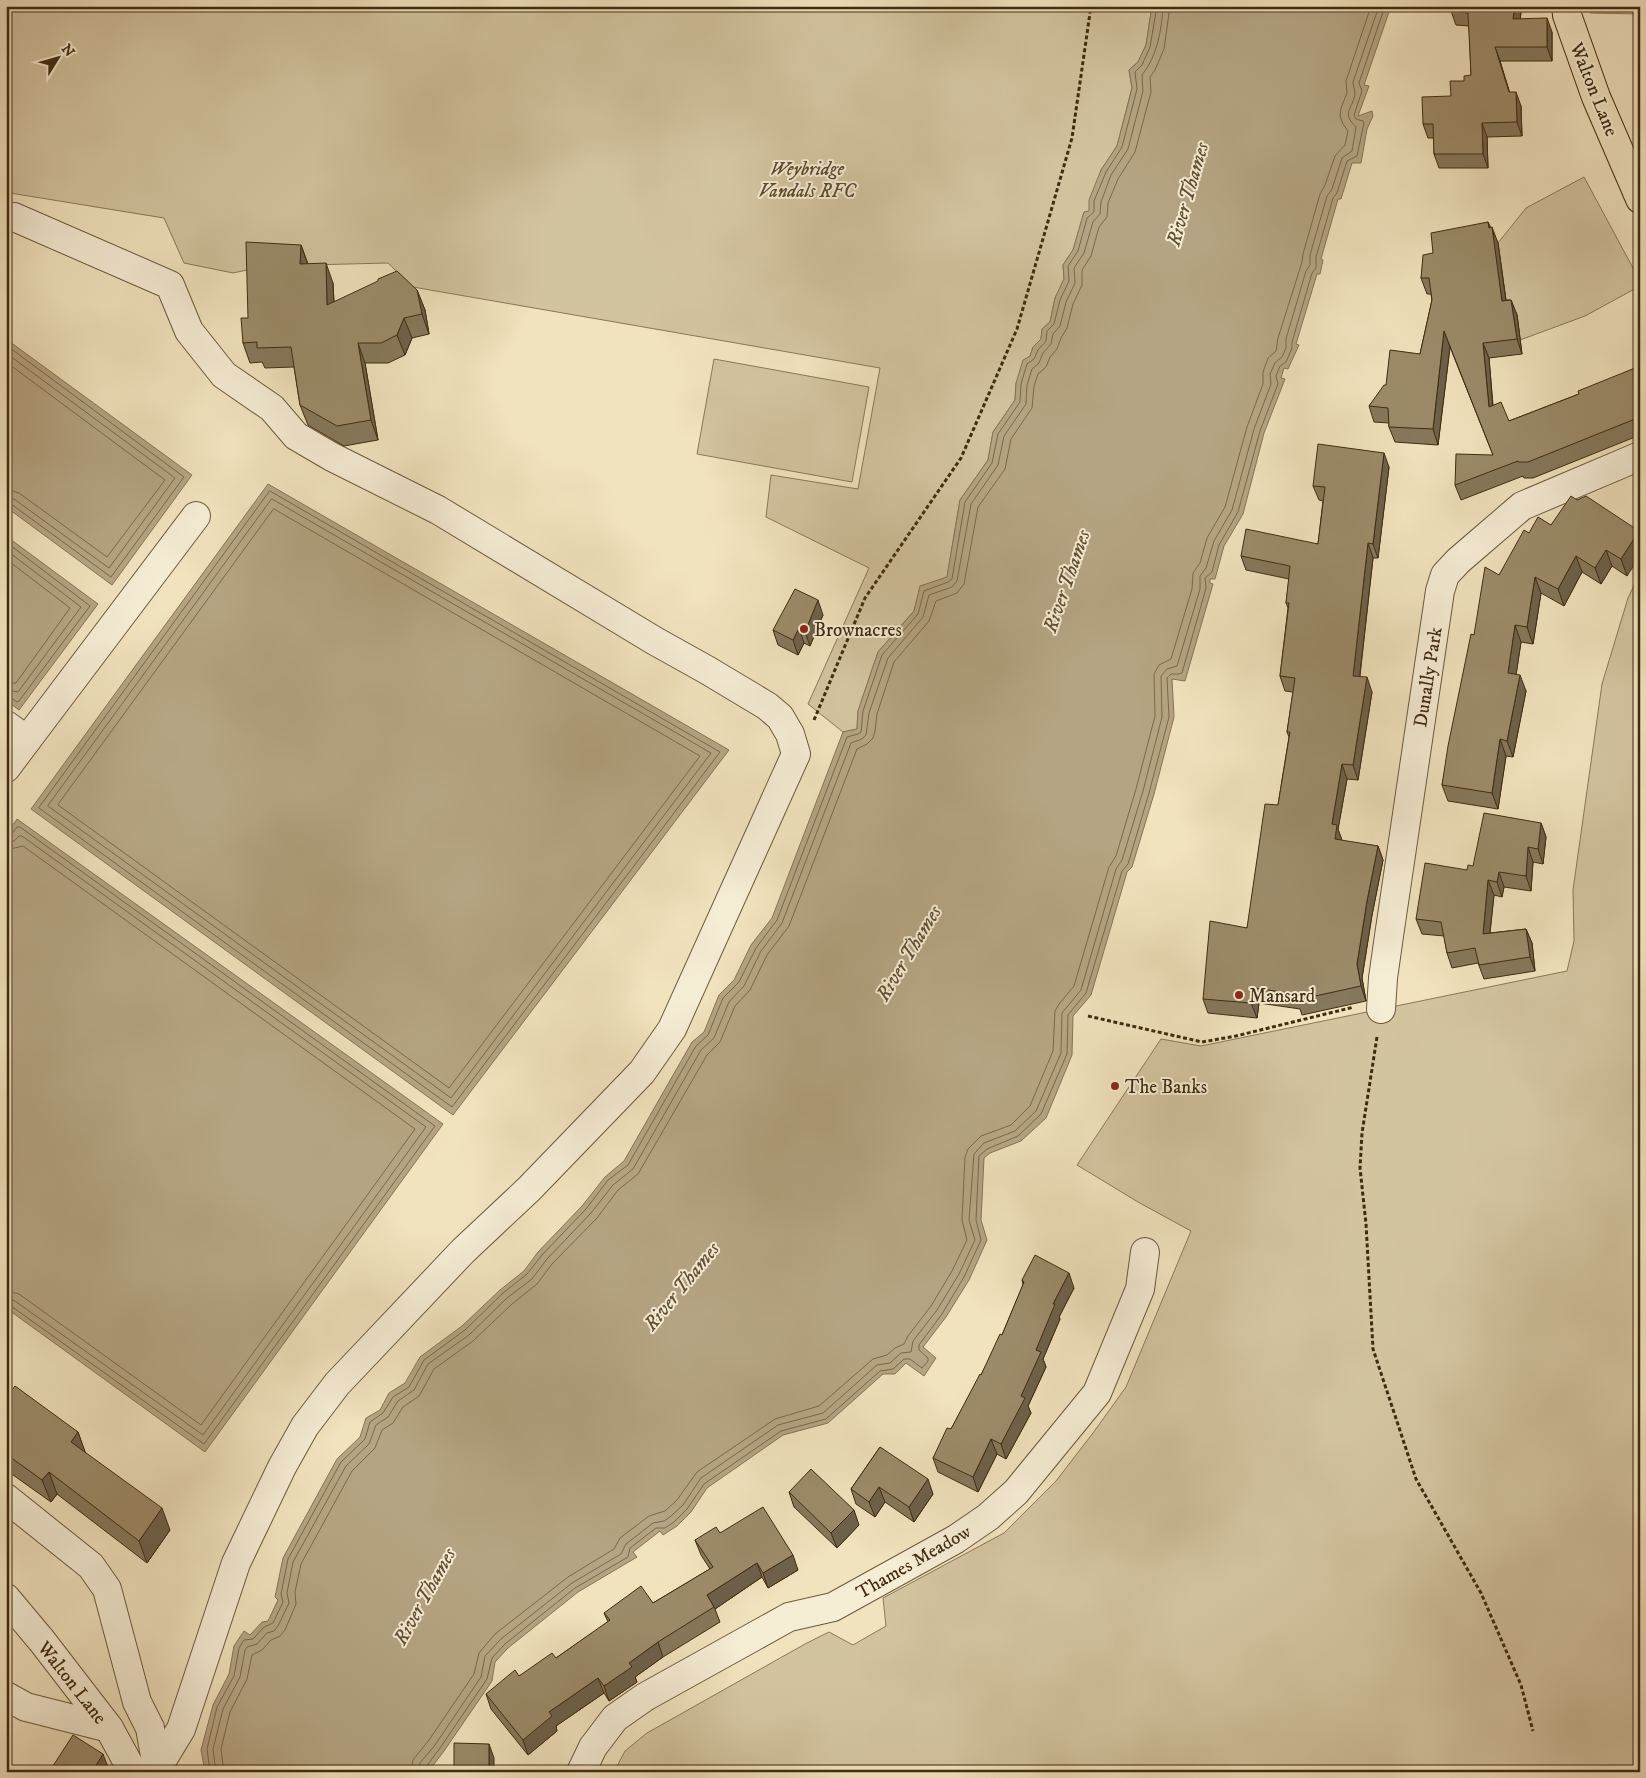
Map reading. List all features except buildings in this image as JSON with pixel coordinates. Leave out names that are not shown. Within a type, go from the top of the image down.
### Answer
[{"type":"main road","name":"Walton Lane","points":[[1566,6],[1567,15],[1596,97],[1640,199]]},
{"type":"street","points":[[14,217],[170,285],[189,331],[224,375],[272,408],[296,436],[332,457],[438,510],[767,706],[780,717],[790,734],[796,754],[672,1029],[642,1072],[529,1189],[463,1251],[337,1384],[305,1426],[282,1466],[236,1563],[181,1729],[148,1770]]},
{"type":"street","name":"Dunally Park","points":[[1381,1005],[1382,978],[1440,591],[1446,575],[1458,561],[1522,506],[1640,456]]},
{"type":"street","points":[[6,768],[17,732],[196,516]]},
{"type":"street","name":"Thames Meadow","points":[[581,1772],[593,1747],[615,1718],[644,1697],[789,1617],[833,1607],[930,1554],[988,1517],[1016,1492],[1097,1393],[1140,1289],[1145,1252]]},
{"type":"street","points":[[6,1498],[91,1566],[107,1589],[137,1702],[150,1728],[148,1770]]},
{"type":"street","name":"Walton Lane","points":[[6,1598],[42,1641],[109,1728],[148,1770]]},
{"type":"street","points":[[6,1696],[26,1707],[109,1728]]},
{"type":"path","points":[[796,754],[813,723],[865,598],[961,458],[1017,329],[1072,138],[1091,6]]},
{"type":"path","points":[[1088,1016],[1202,1042],[1381,1005],[1362,1133],[1360,1168],[1366,1224],[1372,1349],[1416,1479],[1481,1593],[1521,1685],[1533,1731]]},
{"type":"green space","name":"Weybridge Vandals RFC","points":[[6,6],[1152,6],[1146,45],[1138,62],[1129,70],[1132,88],[1117,146],[1101,170],[1090,211],[1084,212],[1073,250],[1063,265],[1064,279],[1055,298],[1050,322],[1042,329],[1041,339],[1033,347],[1016,383],[1015,400],[993,432],[988,460],[960,500],[947,577],[920,587],[914,611],[878,652],[858,711],[857,729],[843,732],[808,704],[869,568],[766,517],[771,475],[858,489],[880,368],[413,287],[388,263],[308,265],[233,273],[184,263],[164,218],[10,193],[6,198]]},
{"type":"green space","points":[[1588,6],[1640,6],[1640,14],[1590,13]]},
{"type":"green space","points":[[1584,177],[1640,281],[1640,286],[1585,316],[1520,340],[1517,315],[1508,316],[1498,243],[1526,208]]},
{"type":"green space","points":[[714,359],[869,387],[852,482],[697,454]]},
{"type":"green space","points":[[1640,573],[1640,1772],[614,1772],[625,1751],[647,1733],[805,1644],[829,1632],[853,1645],[886,1626],[883,1598],[1004,1533],[1056,1481],[1093,1433],[1126,1387],[1191,1231],[1077,1165],[1161,1039],[1201,1046],[1567,971],[1574,941],[1573,890],[1602,684],[1628,598]]},
{"type":"water","name":"River Thames","points":[[1152,6],[1391,6],[1364,85],[1369,86],[1358,116],[1372,111],[1373,116],[1367,129],[1361,163],[1352,163],[1341,199],[1338,199],[1321,259],[1323,260],[1320,274],[1317,274],[1296,344],[1299,345],[1288,369],[1284,368],[1281,378],[1285,379],[1264,433],[1243,514],[1224,546],[1215,579],[1210,579],[1210,583],[1213,584],[1185,681],[1172,679],[1174,717],[1154,794],[1132,867],[1127,872],[1091,995],[1073,1016],[1072,1055],[1046,1118],[1021,1141],[990,1153],[984,1158],[981,1220],[987,1240],[969,1280],[946,1317],[923,1347],[936,1358],[924,1376],[906,1363],[895,1374],[883,1374],[828,1423],[783,1435],[707,1488],[691,1512],[677,1526],[663,1535],[660,1531],[633,1552],[637,1557],[578,1592],[508,1648],[495,1662],[492,1681],[428,1772],[205,1772],[201,1750],[213,1705],[229,1674],[234,1646],[244,1631],[250,1635],[262,1622],[268,1621],[278,1600],[275,1597],[283,1558],[337,1459],[360,1437],[366,1418],[380,1410],[389,1393],[405,1383],[420,1357],[462,1326],[500,1290],[524,1271],[538,1252],[582,1206],[605,1177],[624,1161],[692,1042],[704,1032],[719,995],[734,980],[751,945],[772,918],[843,732],[857,729],[858,711],[878,652],[914,611],[920,586],[947,577],[960,500],[988,460],[993,432],[1015,400],[1016,383],[1023,360],[1030,356],[1033,347],[1041,339],[1042,329],[1050,322],[1055,298],[1064,279],[1063,265],[1073,250],[1084,212],[1089,211],[1089,200],[1101,170],[1117,146],[1132,88],[1129,70],[1138,62],[1146,45]]},
{"type":"water","points":[[6,339],[192,475],[112,585],[6,507]]},
{"type":"water","points":[[268,484],[729,750],[453,1115],[31,809]]},
{"type":"water","points":[[6,536],[98,604],[19,710],[6,700]]},
{"type":"water","points":[[17,819],[443,1124],[205,1452],[6,1308],[6,834]]},
{"type":"place","name":"Brownacres","points":[[804,629]]},
{"type":"place","name":"Mansard","points":[[1239,995]]},
{"type":"place","name":"The Banks","points":[[1115,1086]]}]
